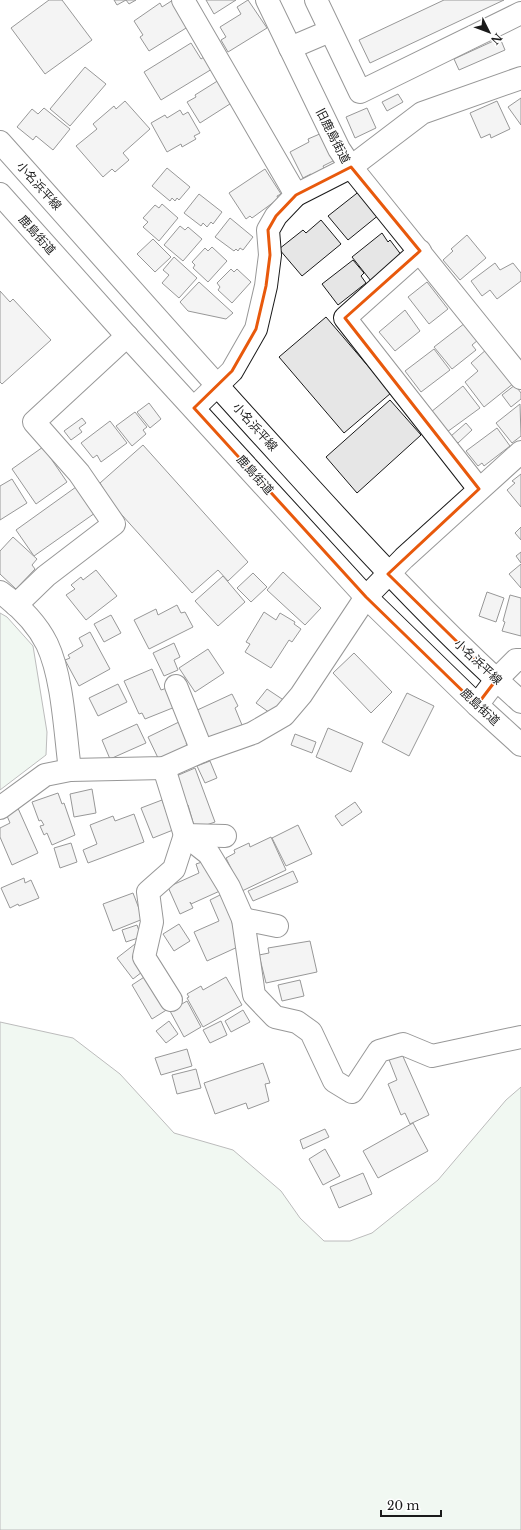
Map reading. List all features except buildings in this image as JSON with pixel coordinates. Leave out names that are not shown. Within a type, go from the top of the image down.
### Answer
[{"type":"street","points":[[184,0],[296,195]]},
{"type":"street","name":"旧鹿島街道","points":[[194,408],[232,371],[256,329],[266,286],[270,255],[268,230],[276,216],[296,195],[351,167],[339,149],[267,0]]},
{"type":"street","points":[[316,0],[360,92],[521,13]]},
{"type":"street","points":[[290,48],[330,31]]},
{"type":"street","points":[[521,78],[422,113],[351,167],[521,378]]},
{"type":"street","name":"小名浜平線","points":[[0,142],[388,574],[496,680],[521,702]]},
{"type":"street","name":"鹿島街道","points":[[0,194],[127,336],[366,597],[477,705],[521,745]]},
{"type":"street","points":[[420,251],[345,318],[479,489]]},
{"type":"street","points":[[70,770],[60,694],[54,662],[47,643],[33,623],[8,599],[46,576],[114,524],[79,473],[34,422],[127,336]]},
{"type":"street","points":[[0,808],[45,775],[70,770],[164,768],[202,751],[253,733],[284,716],[301,695],[366,597],[388,574],[521,452]]},
{"type":"street","points":[[477,705],[496,680],[516,660],[521,660]]},
{"type":"street","points":[[176,686],[202,751]]},
{"type":"street","points":[[164,768],[186,835],[209,854],[229,887],[243,920],[254,996],[275,1017],[296,1022],[311,1032],[334,1081],[352,1092],[379,1051],[403,1044],[432,1056],[521,1037]]},
{"type":"street","points":[[186,835],[225,836]]},
{"type":"street","points":[[171,1000],[144,958],[152,922],[148,892],[174,869],[186,835]]},
{"type":"street","points":[[243,920],[277,926]]},
{"type":"highlighted area","points":[[351,167],[420,251],[345,318],[479,489],[388,574],[496,680],[477,705],[366,597],[194,408],[232,371],[256,329],[266,286],[270,255],[268,230],[276,216],[296,195]]},
{"type":"green space","points":[[0,613],[7,617],[33,646],[47,732],[46,755],[0,790]]},
{"type":"green space","points":[[0,1022],[73,1038],[120,1074],[174,1133],[233,1150],[281,1191],[300,1218],[324,1241],[350,1241],[372,1233],[438,1180],[506,1100],[521,1087],[521,1530],[0,1530]]}]
